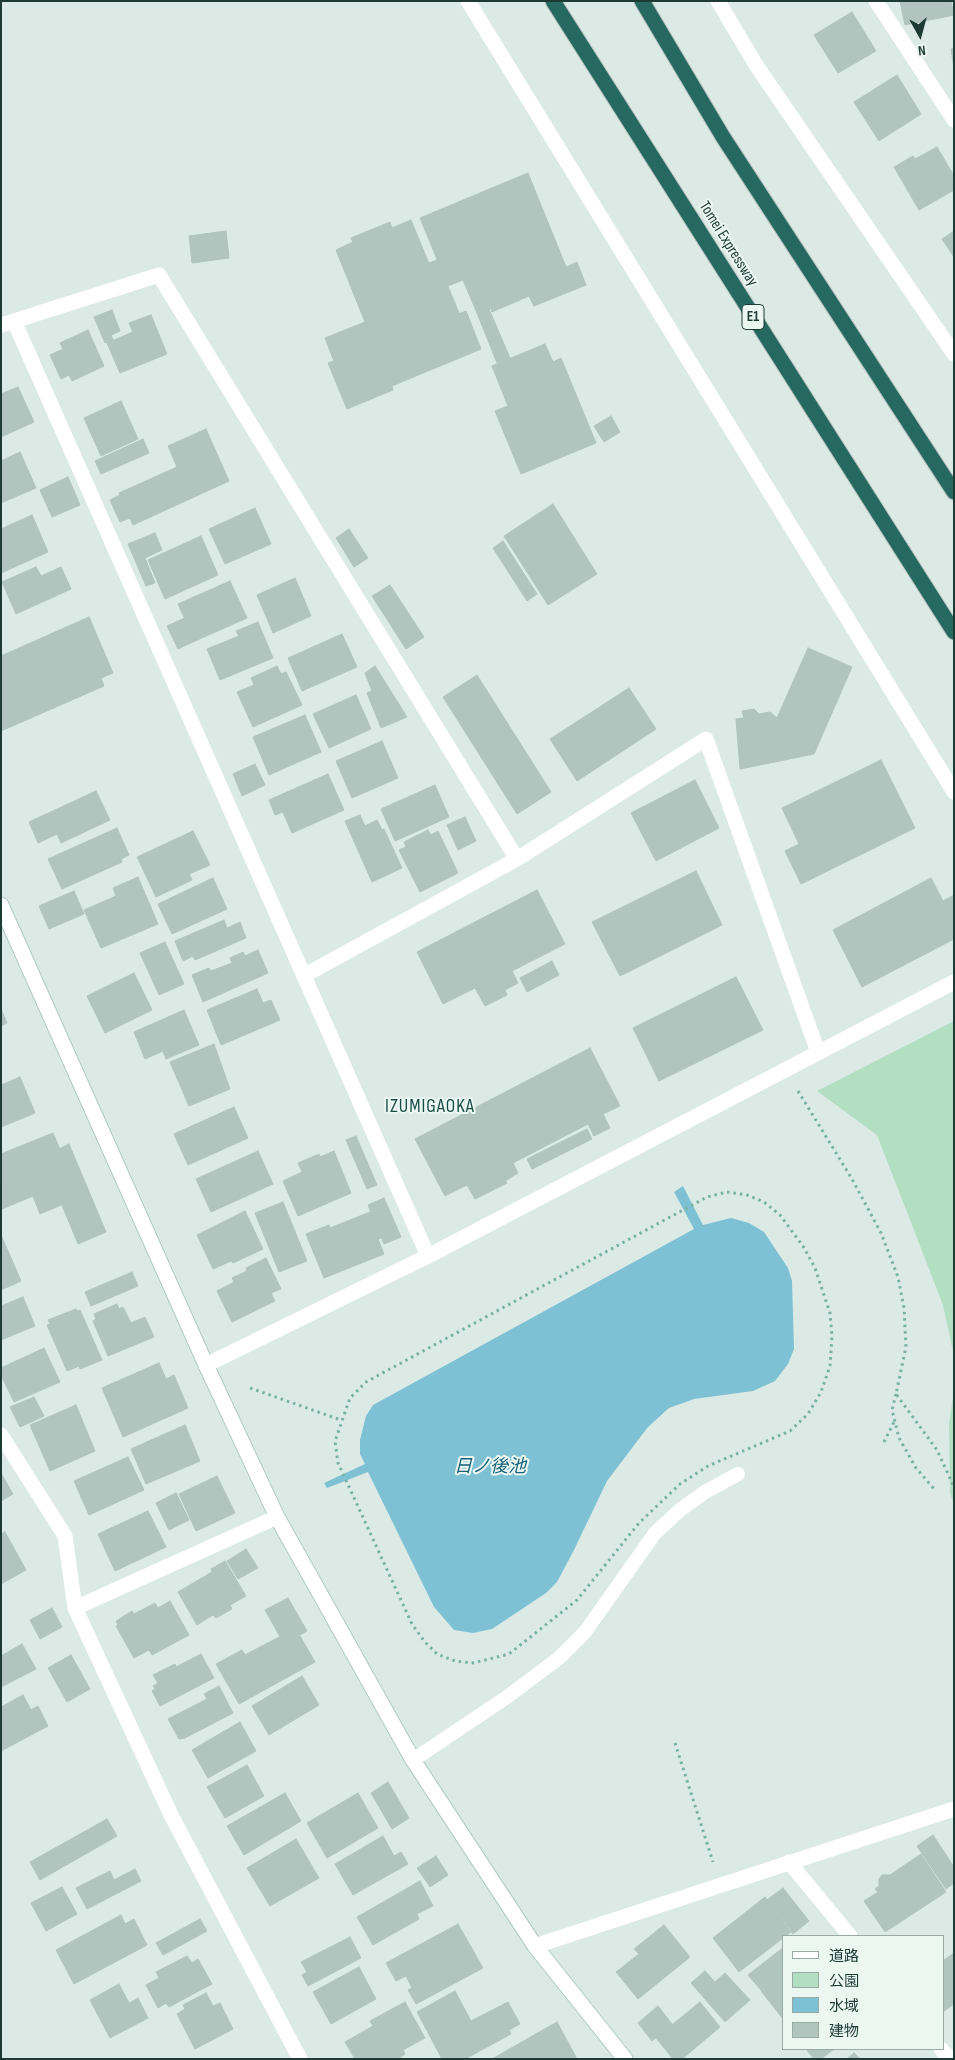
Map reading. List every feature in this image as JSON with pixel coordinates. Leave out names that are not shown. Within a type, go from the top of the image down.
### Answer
[{"type":"highway","name":"Tomei Expressway","points":[[553,1],[954,632]]},
{"type":"highway","points":[[642,1],[723,137],[954,492]]},
{"type":"street","points":[[468,1],[954,792]]},
{"type":"street","points":[[718,1],[756,65],[954,354]]},
{"type":"street","points":[[876,1],[954,120]]},
{"type":"street","points":[[428,1256],[305,975],[8,323],[159,275],[517,859]]},
{"type":"street","points":[[305,975],[517,859],[706,740],[818,1052]]},
{"type":"street","points":[[3,914],[277,1518],[413,1760],[535,1946],[625,2059]]},
{"type":"street","points":[[206,1365],[428,1256],[954,982]]},
{"type":"street","points":[[1,1435],[65,1536],[74,1608],[171,1815],[300,2059]]},
{"type":"street","points":[[74,1608],[277,1518]]},
{"type":"street","points":[[535,1946],[954,1809]]},
{"type":"street","points":[[788,1862],[849,1935]]},
{"type":"lane","points":[[413,1760],[507,1697],[559,1658],[585,1632],[655,1533],[680,1510],[705,1492],[738,1474]]},
{"type":"path","points":[[798,1090],[852,1179],[877,1226],[898,1277],[904,1308],[906,1347],[892,1410],[905,1452],[935,1490]]},
{"type":"path","points":[[727,1192],[747,1195],[764,1202],[780,1215],[803,1246],[815,1268],[830,1313],[832,1336],[830,1366],[821,1392],[808,1414],[790,1431],[708,1466],[680,1484],[639,1523],[577,1600],[509,1654],[491,1661],[473,1663],[454,1660],[437,1654],[424,1641],[412,1624],[338,1463],[335,1441],[340,1420],[350,1398],[366,1382],[707,1197],[727,1192]]},
{"type":"path","points":[[250,1388],[340,1420]]},
{"type":"path","points":[[896,1394],[937,1450],[954,1487]]},
{"type":"path","points":[[884,1442],[894,1421]]},
{"type":"path","points":[[675,1743],[720,1884]]},
{"type":"green space","points":[[954,1021],[954,1356],[943,1305],[877,1135],[817,1091]]},
{"type":"green space","points":[[954,1390],[954,1504],[950,1493],[949,1424]]},
{"type":"water","name":"日ノ後池","points":[[683,1186],[703,1225],[731,1218],[749,1223],[764,1232],[788,1268],[792,1281],[794,1349],[788,1364],[775,1381],[753,1391],[694,1399],[669,1408],[648,1427],[607,1481],[557,1582],[546,1593],[492,1629],[473,1633],[454,1630],[434,1607],[368,1472],[327,1488],[324,1483],[365,1464],[360,1454],[360,1440],[366,1416],[373,1405],[694,1229],[674,1192]]},
{"type":"building","points":[[900,1],[951,1],[954,15],[905,25]]},
{"type":"building","points":[[852,12],[876,51],[838,73],[814,35]]},
{"type":"building","points":[[954,48],[954,68],[951,49]]},
{"type":"building","points":[[897,75],[921,114],[879,141],[854,102]]},
{"type":"building","points":[[937,147],[954,176],[954,190],[919,210],[894,167],[913,156],[915,159]]},
{"type":"building","points":[[528,173],[566,267],[577,262],[586,285],[534,306],[529,296],[492,312],[491,308],[477,313],[463,280],[448,286],[420,218]]},
{"type":"building","points":[[411,220],[451,317],[466,311],[481,349],[392,386],[393,390],[347,409],[328,363],[334,361],[325,338],[365,322],[336,250],[353,242],[351,238],[390,222],[392,228]]},
{"type":"building","points":[[226,231],[229,258],[192,263],[189,236]]},
{"type":"building","points":[[954,231],[954,257],[942,239]]},
{"type":"building","points":[[437,260],[459,313],[451,317],[429,263]]},
{"type":"building","points":[[489,309],[510,358],[497,363],[477,313]]},
{"type":"building","points":[[112,310],[120,331],[111,335],[113,340],[105,343],[94,317]]},
{"type":"building","points":[[151,315],[167,354],[120,373],[107,343],[133,332],[129,323]]},
{"type":"building","points":[[88,330],[104,366],[72,381],[69,375],[61,379],[50,355],[63,349],[60,343]]},
{"type":"building","points":[[545,344],[553,362],[561,358],[596,443],[521,474],[495,411],[508,406],[492,366]]},
{"type":"building","points":[[18,387],[34,422],[1,437],[1,394]]},
{"type":"building","points":[[121,401],[138,439],[101,456],[84,418]]},
{"type":"building","points":[[611,416],[620,432],[604,442],[594,426]]},
{"type":"building","points":[[206,429],[229,481],[133,525],[119,493],[177,467],[168,446]]},
{"type":"building","points":[[143,439],[149,453],[101,474],[95,461]]},
{"type":"building","points":[[20,452],[36,488],[1,503],[1,461]]},
{"type":"building","points":[[68,477],[80,505],[52,517],[40,490]]},
{"type":"building","points":[[120,495],[130,518],[120,522],[110,500]]},
{"type":"building","points":[[553,504],[597,574],[548,605],[504,536]]},
{"type":"building","points":[[255,508],[271,544],[225,564],[209,529]]},
{"type":"building","points":[[32,515],[48,552],[1,573],[1,529]]},
{"type":"building","points":[[349,529],[368,558],[354,567],[336,538]]},
{"type":"building","points":[[155,533],[162,550],[145,558],[155,583],[146,586],[128,544]]},
{"type":"building","points":[[201,536],[218,575],[165,599],[148,560]]},
{"type":"building","points":[[503,541],[537,594],[527,601],[493,548]]},
{"type":"building","points":[[36,567],[41,576],[61,567],[71,589],[16,614],[2,582]]},
{"type":"building","points":[[295,578],[311,616],[273,633],[257,595]]},
{"type":"building","points":[[230,581],[247,618],[195,641],[178,604]]},
{"type":"building","points":[[390,585],[424,637],[406,649],[372,596]]},
{"type":"building","points":[[89,617],[113,673],[101,678],[104,686],[1,731],[1,656]]},
{"type":"building","points":[[185,618],[195,641],[178,649],[167,626]]},
{"type":"building","points":[[258,622],[273,658],[220,680],[207,649],[239,636],[236,631]]},
{"type":"building","points":[[342,634],[357,667],[302,691],[288,658]]},
{"type":"building","points":[[808,648],[852,667],[814,754],[740,769],[736,719],[744,718],[742,711],[754,709],[759,714],[770,712],[777,718]]},
{"type":"building","points":[[277,666],[281,674],[286,672],[302,705],[253,727],[237,692],[254,685],[251,678]]},
{"type":"building","points":[[375,666],[407,717],[381,728],[367,693],[372,691],[365,673]]},
{"type":"building","points":[[477,675],[551,792],[517,814],[443,697]]},
{"type":"building","points":[[629,688],[656,729],[577,781],[550,739]]},
{"type":"building","points":[[356,695],[371,729],[329,748],[313,714]]},
{"type":"building","points":[[305,715],[321,752],[269,775],[253,737]]},
{"type":"building","points":[[382,741],[398,778],[352,798],[336,761]]},
{"type":"building","points":[[881,760],[915,828],[801,884],[785,851],[799,844],[782,808]]},
{"type":"building","points":[[255,764],[265,785],[242,796],[233,774]]},
{"type":"building","points":[[328,774],[344,810],[292,833],[283,812],[275,815],[269,800]]},
{"type":"building","points":[[695,780],[719,828],[656,861],[631,813]]},
{"type":"building","points":[[435,785],[449,817],[395,841],[381,809]]},
{"type":"building","points":[[96,791],[110,820],[61,843],[57,834],[38,843],[29,822]]},
{"type":"building","points":[[360,815],[365,826],[377,820],[382,830],[384,829],[402,868],[372,882],[345,821]]},
{"type":"building","points":[[465,817],[476,841],[458,850],[447,825]]},
{"type":"building","points":[[117,828],[129,855],[121,859],[122,862],[62,889],[48,859]]},
{"type":"building","points":[[428,830],[431,835],[438,831],[458,873],[420,892],[399,850],[406,847],[404,842]]},
{"type":"building","points":[[193,831],[210,865],[189,874],[192,880],[156,897],[137,857]]},
{"type":"building","points":[[696,871],[722,925],[620,976],[592,922]]},
{"type":"building","points":[[138,877],[158,924],[101,948],[84,910],[116,896],[113,888]]},
{"type":"building","points":[[213,878],[227,909],[172,934],[158,904]]},
{"type":"building","points":[[931,878],[943,901],[954,895],[954,939],[862,987],[833,930]]},
{"type":"building","points":[[537,890],[565,944],[512,971],[518,983],[505,990],[507,995],[485,1006],[475,988],[443,1004],[417,952]]},
{"type":"building","points":[[74,891],[84,914],[49,929],[39,906]]},
{"type":"building","points":[[224,920],[227,928],[240,922],[246,938],[195,960],[193,956],[183,961],[175,941]]},
{"type":"building","points":[[165,942],[184,984],[159,995],[140,953]]},
{"type":"building","points":[[258,950],[268,973],[203,1002],[192,975],[209,968],[211,971],[232,963],[230,958],[243,952],[245,956]]},
{"type":"building","points":[[552,961],[559,975],[527,992],[520,978]]},
{"type":"building","points":[[134,973],[152,1010],[105,1033],[87,996]]},
{"type":"building","points":[[736,977],[763,1030],[659,1081],[633,1028]]},
{"type":"building","points":[[257,989],[263,1003],[271,1000],[280,1020],[221,1045],[207,1010]]},
{"type":"building","points":[[1,1009],[7,1023],[1,1026]]},
{"type":"building","points":[[184,1010],[199,1045],[166,1059],[163,1051],[145,1059],[134,1032]]},
{"type":"building","points":[[214,1044],[230,1089],[189,1106],[170,1062]]},
{"type":"building","points":[[590,1048],[620,1106],[603,1114],[610,1128],[594,1136],[588,1124],[513,1163],[518,1173],[505,1181],[507,1183],[475,1199],[467,1185],[445,1196],[415,1139]]},
{"type":"building","points":[[20,1077],[35,1113],[1,1127],[1,1085]]},
{"type":"building","points":[[234,1107],[248,1138],[188,1165],[174,1134]]},
{"type":"building","points":[[587,1129],[592,1139],[532,1169],[527,1159]]},
{"type":"building","points":[[53,1133],[80,1197],[40,1214],[33,1196],[2,1209],[1,1154]]},
{"type":"building","points":[[356,1136],[377,1185],[367,1189],[346,1140]]},
{"type":"building","points":[[69,1144],[106,1232],[78,1244],[62,1205],[80,1197],[59,1149]]},
{"type":"building","points":[[258,1151],[273,1184],[211,1212],[196,1179]]},
{"type":"building","points":[[334,1151],[351,1193],[298,1216],[283,1181],[302,1172],[298,1163],[319,1154],[320,1157]]},
{"type":"building","points":[[384,1198],[401,1237],[384,1244],[368,1205]]},
{"type":"building","points":[[283,1202],[307,1261],[279,1272],[255,1213]]},
{"type":"building","points":[[245,1211],[263,1249],[233,1263],[231,1261],[213,1269],[197,1235]]},
{"type":"building","points":[[370,1212],[381,1238],[378,1239],[384,1254],[324,1278],[306,1234],[329,1225],[330,1228]]},
{"type":"building","points":[[1,1235],[21,1281],[1,1290]]},
{"type":"building","points":[[266,1258],[281,1289],[271,1293],[275,1301],[232,1322],[217,1291],[234,1282],[232,1278],[247,1271],[246,1268]]},
{"type":"building","points":[[132,1272],[138,1286],[91,1306],[85,1292]]},
{"type":"building","points":[[23,1297],[35,1326],[1,1340],[1,1306]]},
{"type":"building","points":[[117,1304],[119,1309],[123,1307],[131,1323],[145,1317],[154,1337],[108,1356],[93,1321],[96,1319],[94,1314]]},
{"type":"building","points":[[76,1309],[77,1311],[80,1310],[102,1360],[80,1369],[79,1366],[67,1371],[47,1325],[50,1324],[48,1320]]},
{"type":"building","points":[[44,1348],[60,1382],[14,1402],[1,1375],[1,1368]]},
{"type":"building","points":[[159,1363],[166,1379],[174,1375],[188,1408],[123,1437],[102,1388]]},
{"type":"building","points":[[34,1397],[44,1416],[20,1427],[10,1407]]},
{"type":"building","points":[[76,1405],[95,1451],[50,1471],[30,1425]]},
{"type":"building","points":[[185,1425],[200,1461],[146,1484],[131,1449]]},
{"type":"building","points":[[128,1457],[144,1490],[89,1515],[74,1481]]},
{"type":"building","points":[[1,1473],[13,1494],[1,1501]]},
{"type":"building","points":[[217,1476],[235,1513],[196,1531],[179,1494]]},
{"type":"building","points":[[176,1493],[189,1520],[169,1530],[156,1503]]},
{"type":"building","points":[[148,1511],[166,1547],[115,1571],[98,1534]]},
{"type":"building","points":[[5,1532],[26,1570],[1,1584],[1,1534]]},
{"type":"building","points":[[246,1549],[258,1568],[238,1579],[227,1561]]},
{"type":"building","points":[[225,1561],[246,1596],[230,1605],[232,1609],[216,1618],[213,1615],[197,1625],[178,1592],[212,1572],[211,1569]]},
{"type":"building","points":[[288,1598],[307,1631],[284,1644],[265,1610]]},
{"type":"building","points":[[170,1601],[189,1635],[152,1655],[149,1650],[134,1658],[116,1626],[118,1625],[116,1621],[132,1611],[134,1614],[155,1603],[158,1608]]},
{"type":"building","points":[[52,1608],[62,1627],[40,1639],[30,1620]]},
{"type":"building","points":[[300,1636],[315,1662],[239,1704],[216,1664],[242,1650],[245,1655],[279,1637],[284,1645]]},
{"type":"building","points":[[22,1644],[36,1669],[1,1687],[1,1656]]},
{"type":"building","points":[[201,1654],[214,1678],[160,1706],[152,1691],[155,1689],[153,1686],[158,1683],[153,1675],[175,1664],[176,1667]]},
{"type":"building","points":[[71,1655],[90,1689],[67,1702],[48,1668]]},
{"type":"building","points":[[302,1676],[319,1705],[269,1735],[252,1706]]},
{"type":"building","points":[[219,1686],[233,1713],[185,1738],[179,1739],[168,1719],[207,1699],[204,1694]]},
{"type":"building","points":[[23,1695],[31,1710],[38,1706],[48,1726],[1,1751],[1,1707]]},
{"type":"building","points":[[240,1722],[256,1751],[208,1778],[192,1750]]},
{"type":"building","points":[[247,1765],[264,1796],[225,1818],[207,1787]]},
{"type":"building","points":[[388,1782],[409,1818],[392,1829],[371,1793]]},
{"type":"building","points":[[285,1793],[301,1821],[244,1855],[227,1826]]},
{"type":"building","points":[[358,1793],[378,1828],[327,1858],[307,1823]]},
{"type":"building","points":[[107,1819],[117,1836],[40,1880],[30,1862]]},
{"type":"building","points":[[933,1835],[954,1867],[954,1883],[946,1889],[917,1846]]},
{"type":"building","points":[[383,1836],[394,1856],[401,1852],[408,1864],[353,1895],[335,1864]]},
{"type":"building","points":[[296,1839],[319,1878],[270,1906],[247,1868]]},
{"type":"building","points":[[921,1854],[946,1892],[885,1932],[864,1901],[878,1892],[875,1889],[879,1886],[879,1879],[882,1875],[890,1875]]},
{"type":"building","points":[[436,1856],[448,1875],[430,1887],[417,1868]]},
{"type":"building","points":[[135,1869],[141,1881],[87,1909],[76,1888],[110,1871],[114,1880]]},
{"type":"building","points":[[420,1881],[433,1906],[417,1914],[419,1919],[373,1945],[357,1917]]},
{"type":"building","points":[[62,1887],[77,1914],[46,1931],[31,1903]]},
{"type":"building","points":[[783,1888],[809,1921],[793,1934],[767,1900]]},
{"type":"building","points":[[765,1897],[792,1931],[787,1935],[782,1935],[782,1939],[739,1972],[713,1938]]},
{"type":"building","points":[[121,1915],[125,1924],[134,1919],[147,1945],[74,1984],[56,1950]]},
{"type":"building","points":[[200,1919],[207,1931],[163,1955],[156,1943]]},
{"type":"building","points":[[458,1924],[483,1968],[416,2004],[408,1990],[412,1988],[406,1976],[396,1981],[386,1963]]},
{"type":"building","points":[[664,1925],[690,1957],[638,1999],[616,1972],[639,1954],[634,1949]]},
{"type":"building","points":[[350,1937],[361,1958],[308,1986],[302,1975],[307,1972],[301,1962]]},
{"type":"building","points":[[782,1949],[782,1974],[761,1990],[748,1975]]},
{"type":"building","points":[[954,1953],[954,2004],[945,2010],[945,1959]]},
{"type":"building","points":[[187,1956],[192,1963],[198,1959],[212,1984],[169,2007],[166,2003],[158,2008],[146,1985],[159,1978],[156,1972]]},
{"type":"building","points":[[359,1967],[376,1999],[331,2024],[313,1992]]},
{"type":"building","points":[[705,1971],[715,1982],[725,1973],[750,2000],[725,2022],[691,1983]]},
{"type":"building","points":[[782,1974],[782,2017],[761,1991]]},
{"type":"building","points":[[119,1984],[129,2003],[138,1998],[148,2018],[110,2038],[90,2000]]},
{"type":"building","points":[[455,1991],[471,2021],[508,2002],[520,2024],[509,2030],[511,2034],[465,2059],[442,2059],[417,2012]]},
{"type":"building","points":[[206,1993],[213,2006],[220,2003],[233,2029],[195,2049],[177,2014],[185,2009],[183,2005]]},
{"type":"building","points":[[405,2002],[425,2038],[403,2050],[405,2054],[398,2059],[355,2059],[345,2042],[373,2026],[370,2021]]},
{"type":"building","points":[[700,2002],[720,2027],[682,2059],[673,2059],[656,2038]]},
{"type":"building","points":[[658,2006],[672,2024],[652,2041],[638,2023]]},
{"type":"building","points":[[557,2022],[577,2059],[492,2059]]},
{"type":"building","points":[[807,2050],[833,2050],[821,2059],[814,2059]]},
{"type":"building","points":[[854,2053],[860,2059],[847,2059]]},
{"type":"district","name":"IZUMIGAOKA","points":[[430,1107]]}]
